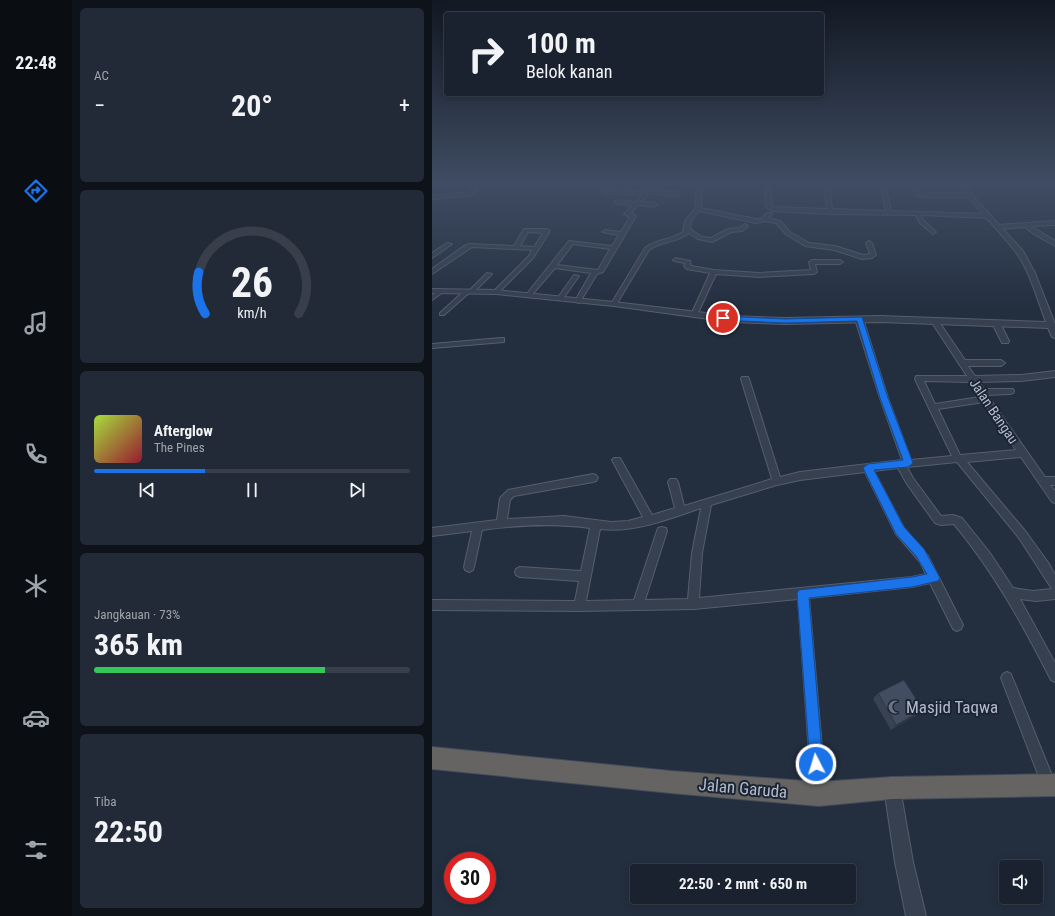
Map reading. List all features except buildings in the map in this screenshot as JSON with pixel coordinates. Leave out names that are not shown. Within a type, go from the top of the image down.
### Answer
[{"type":"highway","name":"Jalan Garuda","points":[[432,758],[671,782],[819,794],[892,788],[1052,785]]},
{"type":"street","points":[[554,266],[595,272],[601,270],[627,225]]},
{"type":"street","points":[[614,304],[646,249],[654,243],[676,239],[687,230],[688,225]]},
{"type":"street","points":[[780,225],[788,233],[807,245],[835,248],[858,257],[865,258],[873,255],[869,242]]},
{"type":"street","points":[[925,225],[933,232]]},
{"type":"street","points":[[1026,225],[1034,234],[1046,237],[1055,244]]},
{"type":"street","points":[[998,227],[1030,225]]},
{"type":"street","points":[[687,230],[700,238],[712,240],[730,230],[740,230],[744,226]]},
{"type":"street","points":[[998,227],[1022,256],[1031,273],[1053,325],[1055,335]]},
{"type":"street","points":[[496,292],[537,249],[547,231],[526,230],[516,248]]},
{"type":"street","points":[[605,232],[621,234]]},
{"type":"street","points":[[528,296],[554,266],[571,242],[613,248]]},
{"type":"street","points":[[432,256],[449,244]]},
{"type":"street","points":[[432,272],[469,246],[537,249]]},
{"type":"street","points":[[676,260],[688,262],[687,266],[689,268],[714,272],[759,275],[815,275],[812,262],[840,262]]},
{"type":"street","points":[[578,301],[595,272]]},
{"type":"street","points":[[694,315],[714,272]]},
{"type":"street","points":[[442,314],[489,274]]},
{"type":"street","points":[[560,299],[576,276]]},
{"type":"street","points":[[432,298],[436,291],[496,292],[614,304],[694,315],[755,320],[860,319],[1053,325]]},
{"type":"street","points":[[860,319],[910,481],[938,520],[956,519],[989,559],[1038,642],[1055,676]]},
{"type":"street","name":"Jalan Bangau","points":[[935,321],[983,396],[1055,499]]},
{"type":"street","points":[[996,323],[1005,341]]},
{"type":"street","points":[[432,346],[501,340]]},
{"type":"street","points":[[962,363],[1001,363]]},
{"type":"street","points":[[1055,374],[1021,378],[919,379],[958,458],[977,483],[1026,538],[1055,585]]},
{"type":"street","points":[[745,380],[777,481]]},
{"type":"street","points":[[932,407],[1010,391]]},
{"type":"street","points":[[432,532],[502,523],[564,520],[596,525],[628,525],[650,520],[777,481],[800,476],[958,458],[1022,453]]},
{"type":"street","points":[[617,460],[650,520]]},
{"type":"street","points":[[868,468],[900,530],[920,553],[957,625]]},
{"type":"street","points":[[502,523],[505,498],[511,493],[593,478]]},
{"type":"street","points":[[1043,481],[1055,482]]},
{"type":"street","points":[[673,482],[680,510]]},
{"type":"street","points":[[694,604],[693,580],[695,562],[707,502]]},
{"type":"street","points":[[580,606],[584,576],[596,525]]},
{"type":"street","points":[[468,567],[478,526]]},
{"type":"street","points":[[638,605],[662,531]]},
{"type":"street","points":[[520,572],[584,576]]},
{"type":"street","points":[[432,605],[580,606],[694,604],[912,582],[934,578]]},
{"type":"street","points":[[803,593],[819,794]]},
{"type":"street","points":[[1010,594],[1013,593],[1038,596],[1055,594]]},
{"type":"street","points":[[1007,678],[1052,785]]},
{"type":"street","points":[[892,788],[904,862],[916,916]]},
{"type":"place","name":"Masjid Taqwa","points":[[895,707]]},
{"type":"route","points":[[723,318],[785,321],[860,319],[884,398],[908,463],[868,468],[900,530],[920,553],[934,578],[912,582],[803,593],[816,764]]}]
